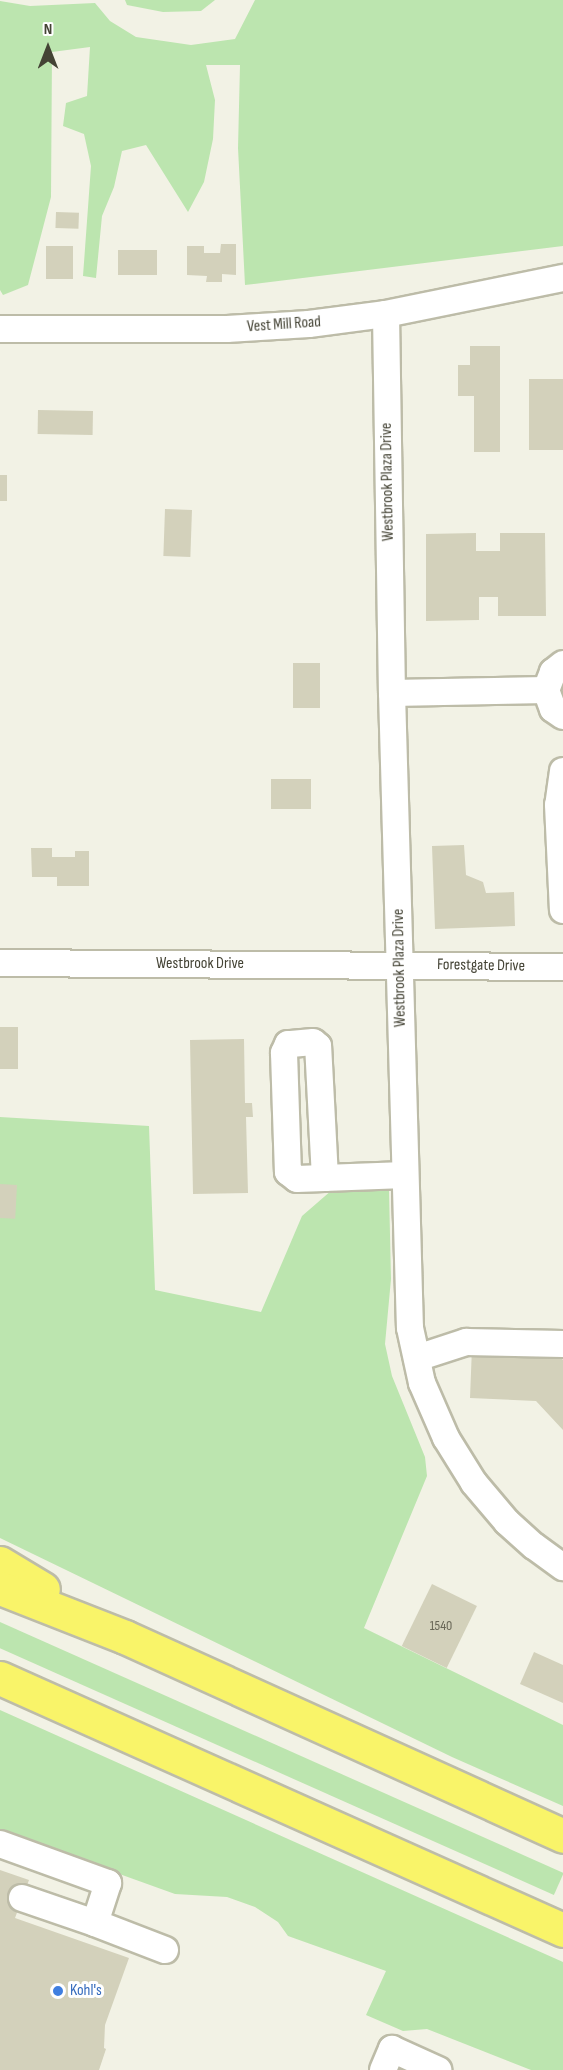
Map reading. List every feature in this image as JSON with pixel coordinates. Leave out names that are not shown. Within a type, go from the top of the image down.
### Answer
[{"type":"highway","points":[[0,1563],[125,1637]]},
{"type":"highway","points":[[0,1588],[125,1637],[563,1836]]},
{"type":"highway","points":[[0,1678],[563,1930]]},
{"type":"street","name":"Vest Mill Road","points":[[0,329],[227,329],[309,324],[386,314],[563,278]]},
{"type":"street","name":"Westbrook Plaza Drive","points":[[386,314],[406,1288],[410,1328],[422,1383],[446,1438],[474,1483],[507,1522],[563,1567]]},
{"type":"street","points":[[563,664],[553,672],[546,690],[553,709],[563,716]]},
{"type":"street","points":[[392,693],[546,690]]},
{"type":"street","points":[[563,771],[558,805],[563,909]]},
{"type":"street","name":"Westbrook Drive","points":[[0,963],[400,965]]},
{"type":"street","name":"Forestgate Drive","points":[[400,965],[563,967]]},
{"type":"street","points":[[325,1178],[318,1046],[313,1042],[288,1044],[284,1053],[288,1172],[297,1179],[325,1178],[405,1175]]},
{"type":"street","points":[[417,1358],[466,1342],[563,1344]]},
{"type":"street","points":[[0,1844],[108,1883],[95,1923]]},
{"type":"street","points":[[22,1898],[165,1950]]},
{"type":"street","points":[[382,2070],[392,2049],[438,2070]]},
{"type":"green space","points":[[125,0],[215,0],[201,11],[163,12],[127,5]]},
{"type":"green space","points":[[255,0],[563,0],[563,246],[245,285],[238,148],[240,65],[206,65],[215,100],[213,139],[204,182],[188,212],[146,145],[122,151],[114,187],[102,216],[96,278],[83,276],[91,166],[84,134],[63,126],[66,103],[87,96],[90,47],[52,52],[51,197],[28,285],[3,295],[0,290],[0,1],[30,6],[95,3],[110,21],[136,37],[191,45],[235,39]]},
{"type":"green space","points":[[0,1117],[149,1126],[155,1290],[261,1312],[302,1216],[332,1190],[389,1190],[391,1279],[385,1344],[392,1376],[425,1457],[427,1476],[364,1628],[563,1725],[563,1806],[452,1757],[0,1538]]},
{"type":"green space","points":[[0,1622],[563,1873],[554,1895],[0,1648]]},
{"type":"green space","points":[[0,1710],[563,1962],[563,2070],[531,2070],[427,2029],[403,2031],[366,2015],[386,1971],[288,1936],[278,1922],[255,1907],[227,1897],[175,1894],[0,1831]]},
{"type":"building","points":[[56,212],[79,213],[78,229],[55,228]]},
{"type":"building","points":[[221,244],[236,244],[236,275],[222,274],[222,282],[206,282],[207,276],[187,275],[187,246],[204,246],[204,253],[220,253]]},
{"type":"building","points":[[46,246],[73,246],[73,279],[46,279]]},
{"type":"building","points":[[118,250],[157,250],[157,275],[118,275]]},
{"type":"building","points":[[470,346],[500,346],[500,452],[474,452],[474,396],[458,396],[458,365],[470,365]]},
{"type":"building","points":[[529,379],[563,379],[563,450],[529,450]]},
{"type":"building","points":[[38,410],[93,411],[93,435],[38,434]]},
{"type":"building","points":[[0,475],[7,475],[7,501],[0,501]]},
{"type":"building","points":[[165,509],[192,510],[190,557],[163,556]]},
{"type":"building","points":[[476,533],[476,551],[500,551],[500,533],[545,533],[546,616],[498,616],[498,597],[479,597],[479,620],[426,621],[426,534]]},
{"type":"building","points":[[293,663],[320,663],[320,708],[293,708]]},
{"type":"building","points":[[271,779],[311,779],[311,809],[271,809]]},
{"type":"building","points":[[464,845],[466,875],[483,882],[486,893],[514,892],[515,926],[435,929],[432,846]]},
{"type":"building","points":[[31,848],[52,848],[52,857],[75,857],[75,851],[89,851],[89,886],[57,886],[57,877],[32,877]]},
{"type":"building","points":[[0,1027],[18,1027],[18,1069],[0,1069]]},
{"type":"building","points":[[244,1039],[245,1103],[252,1103],[253,1117],[246,1117],[248,1193],[193,1194],[190,1040]]},
{"type":"building","points":[[0,1184],[17,1185],[15,1219],[0,1218]]},
{"type":"building","points":[[472,1347],[554,1350],[563,1360],[563,1430],[536,1401],[470,1398]]},
{"type":"building","points":[[432,1584],[477,1606],[447,1668],[402,1646]]},
{"type":"building","points":[[534,1652],[563,1665],[563,1703],[520,1684]]},
{"type":"building","name":"Kohl's","points":[[0,1870],[29,1880],[15,1918],[129,1958],[105,2025],[104,2048],[106,2049],[99,2070],[0,2070]]},
{"type":"place","name":"Kohl's","points":[[58,1991]]}]
